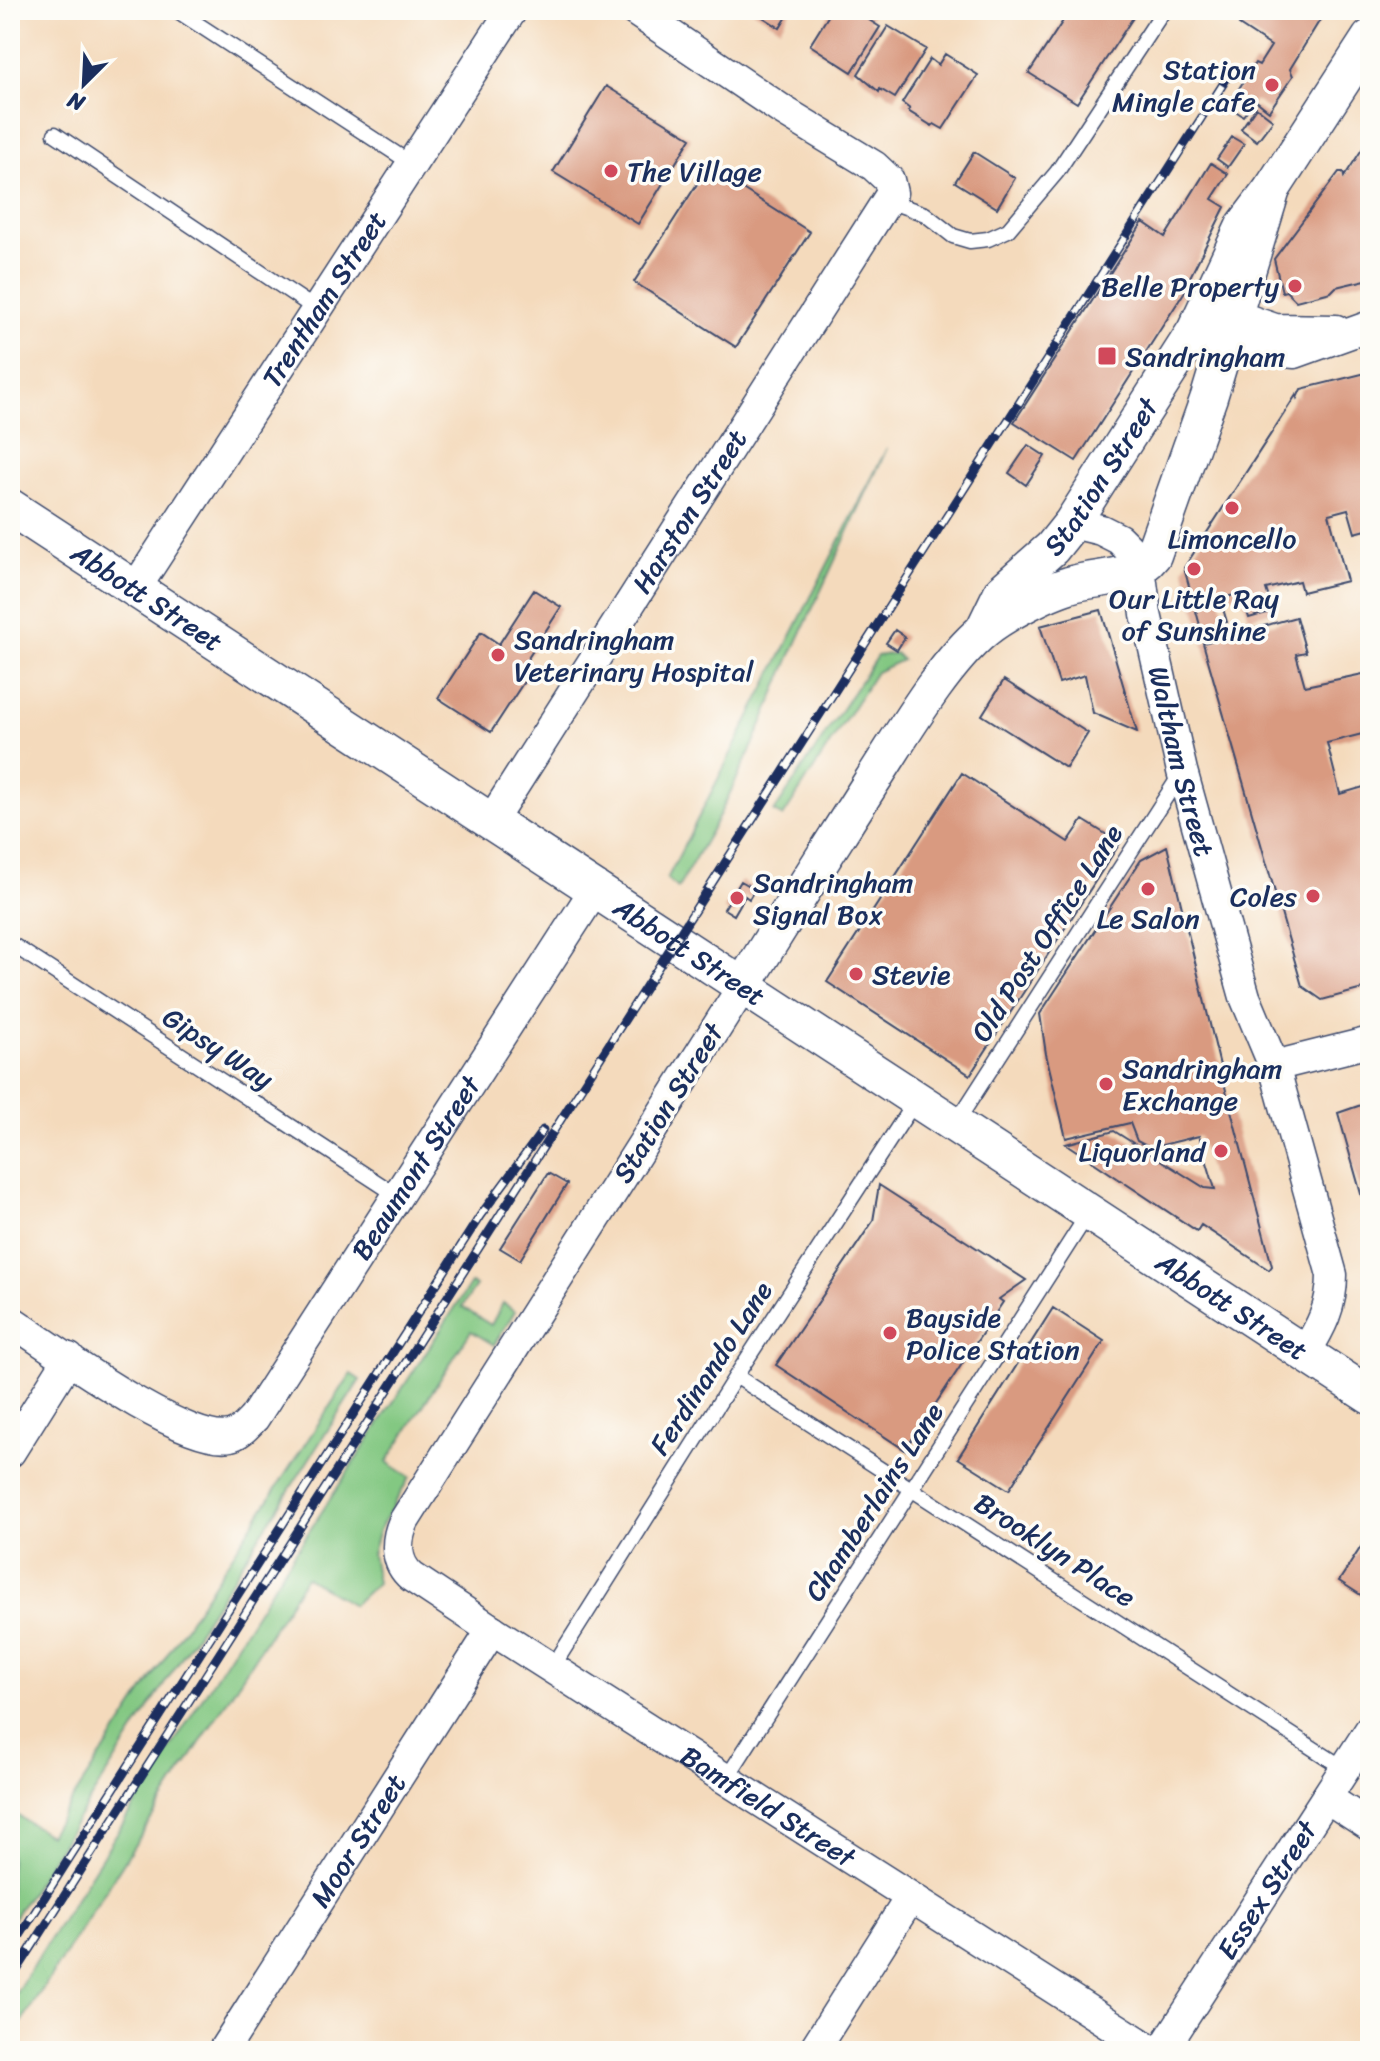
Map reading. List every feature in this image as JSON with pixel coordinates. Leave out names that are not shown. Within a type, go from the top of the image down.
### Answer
[{"type":"street","name":"Trentham Street","points":[[135,589],[512,10]]},
{"type":"street","points":[[634,10],[782,110],[874,166],[892,186],[888,201]]},
{"type":"street","name":"Station Street","points":[[984,629],[1050,592],[1075,583],[1122,574],[1149,560],[1159,544],[1221,325],[1272,189],[1369,39]]},
{"type":"street","name":"Harston Street","points":[[490,823],[888,201]]},
{"type":"street","points":[[1221,325],[1289,331],[1364,328]]},
{"type":"street","name":"Station Street","points":[[398,1549],[404,1521],[906,728],[947,672],[984,629],[1002,592],[1066,531],[1221,325]]},
{"type":"street","name":"Abbott Street","points":[[10,507],[1370,1396]]},
{"type":"street","points":[[1097,580],[1075,562],[1066,531],[1101,530],[1119,539],[1140,567]]},
{"type":"street","name":"Waltham Street","points":[[1140,567],[1146,614],[1182,771],[1245,997],[1274,1066],[1332,1275],[1332,1296],[1326,1317],[1305,1353]]},
{"type":"street","name":"Beaumont Street","points":[[69,1358],[185,1428],[228,1437],[238,1433],[254,1418],[594,891]]},
{"type":"street","points":[[1274,1066],[1370,1042]]},
{"type":"street","points":[[10,1320],[69,1358],[10,1452]]},
{"type":"street","name":"Bamfield Street","points":[[398,1549],[401,1566],[406,1573],[1152,2051]]},
{"type":"street","name":"Moor Street","points":[[223,2051],[492,1630]]},
{"type":"street","name":"Essex Street","points":[[1162,2051],[1370,1730]]},
{"type":"street","points":[[1327,1798],[1370,1826]]},
{"type":"street","points":[[813,2051],[910,1898]]},
{"type":"lane","points":[[176,10],[412,164]]},
{"type":"lane","points":[[888,201],[925,214],[953,236],[970,241],[988,239],[1008,230],[1057,172],[1164,10]]},
{"type":"lane","points":[[55,134],[317,310]]},
{"type":"lane","name":"Old Post Office Lane","points":[[956,1123],[1182,771]]},
{"type":"lane","name":"Gipsy Way","points":[[10,943],[399,1196]]},
{"type":"lane","name":"Ferdinando Lane","points":[[552,1668],[736,1376],[917,1098]]},
{"type":"lane","name":"Chamberlains Lane","points":[[726,1779],[1090,1211]]},
{"type":"lane","name":"Brooklyn Place","points":[[736,1376],[1345,1769]]},
{"type":"green space","points":[[887,448],[790,657],[754,743],[718,818],[678,888],[667,879]]},
{"type":"green space","points":[[895,653],[902,660],[876,672],[783,817],[774,812],[877,656]]},
{"type":"green space","points":[[471,1283],[476,1286],[462,1307],[491,1325],[503,1303],[515,1311],[494,1345],[471,1331],[387,1462],[410,1477],[379,1530],[372,1554],[377,1583],[353,1605],[306,1577],[10,2040],[10,2002],[274,1585]]},
{"type":"green space","points":[[351,1374],[360,1380],[10,1924],[10,1811],[49,1835]]},
{"type":"building","points":[[752,10],[791,10],[780,28]]},
{"type":"building","points":[[832,10],[875,10],[869,20],[880,27],[852,72],[810,45]]},
{"type":"building","points":[[1070,10],[1138,10],[1077,103],[1029,73]]},
{"type":"building","points":[[1248,10],[1326,10],[1290,69],[1293,76],[1269,111],[1255,100],[1243,116],[1228,106],[1255,63],[1259,65],[1271,46],[1239,25]]},
{"type":"building","points":[[888,26],[926,49],[895,98],[880,89],[879,92],[858,74]]},
{"type":"building","points":[[945,54],[978,75],[943,129],[908,111],[910,109],[902,103],[930,59],[938,65]]},
{"type":"building","points":[[606,86],[691,138],[638,224],[553,172]]},
{"type":"building","points":[[1256,107],[1273,120],[1257,141],[1241,129]]},
{"type":"building","points":[[1232,137],[1244,144],[1228,167],[1217,159]]},
{"type":"building","points":[[1370,137],[1370,279],[1296,301],[1286,291],[1282,292],[1274,259],[1339,172],[1343,172],[1344,177]]},
{"type":"building","points":[[974,152],[1015,178],[997,208],[955,182]]},
{"type":"building","points":[[1211,163],[1228,174],[1212,199],[1225,207],[1187,288],[1076,461],[1014,422],[1143,222],[1165,237]]},
{"type":"building","points":[[708,167],[810,232],[736,347],[634,282]]},
{"type":"building","points":[[1370,372],[1370,529],[1355,533],[1348,509],[1329,514],[1347,581],[1302,592],[1299,581],[1266,589],[1273,611],[1249,618],[1241,593],[1220,599],[1227,622],[1201,629],[1184,568],[1296,395],[1297,398],[1301,389]]},
{"type":"building","points":[[1028,445],[1045,456],[1026,485],[1009,473]]},
{"type":"building","name":"Sandringham Veterinary Hospital","points":[[534,590],[561,607],[523,666],[531,671],[491,732],[438,698],[481,632],[499,644]]},
{"type":"building","points":[[1101,610],[1137,732],[1093,713],[1085,675],[1059,683],[1040,626]]},
{"type":"building","points":[[1296,617],[1306,652],[1296,654],[1305,686],[1368,673],[1370,681],[1370,732],[1327,743],[1340,794],[1370,785],[1370,987],[1322,1000],[1302,986],[1203,643]]},
{"type":"building","points":[[895,630],[905,637],[897,650],[886,643]]},
{"type":"building","points":[[1004,680],[1088,733],[1066,768],[982,715]]},
{"type":"building","points":[[962,773],[1068,842],[1083,820],[1120,843],[970,1075],[827,982]]},
{"type":"building","points":[[1167,846],[1272,1266],[1269,1270],[1201,1225],[1197,1231],[1066,1144],[1114,1131],[1205,1188],[1215,1189],[1199,1136],[1150,1148],[1137,1141],[1130,1123],[1066,1138],[1040,1014],[1141,860]]},
{"type":"building","name":"Sandringham Signal Box","points":[[741,881],[755,889],[749,899],[745,896],[734,915],[724,909]]},
{"type":"building","points":[[1370,1102],[1370,1222],[1369,1222],[1338,1113]]},
{"type":"building","points":[[548,1173],[567,1184],[520,1260],[500,1248]]},
{"type":"building","name":"Bayside Police Station","points":[[879,1185],[1026,1280],[999,1299],[1003,1302],[905,1450],[776,1365],[873,1221]]},
{"type":"building","points":[[1053,1308],[1104,1341],[1009,1490],[958,1458]]},
{"type":"building","points":[[1370,1533],[1370,1601],[1339,1581]]},
{"type":"railway","points":[[10,1981],[1225,81]]},
{"type":"railway","points":[[10,1951],[480,1216],[543,1130]]},
{"type":"place","name":"Station Mingle cafe","points":[[1272,85]]},
{"type":"place","name":"The Village","points":[[611,171]]},
{"type":"place","name":"Belle Property","points":[[1295,286]]},
{"type":"place","name":"Sandringham","points":[[1107,356]]},
{"type":"place","name":"Limoncello","points":[[1232,508]]},
{"type":"place","name":"Our Little Ray of Sunshine","points":[[1194,569]]},
{"type":"place","name":"Sandringham Veterinary Hospital","points":[[498,655]]},
{"type":"place","name":"Le Salon","points":[[1148,889]]},
{"type":"place","name":"Coles","points":[[1313,896]]},
{"type":"place","name":"Sandringham Signal Box","points":[[737,898]]},
{"type":"place","name":"Stevie","points":[[856,974]]},
{"type":"place","name":"Sandringham Exchange","points":[[1106,1084]]},
{"type":"place","name":"Liquorland","points":[[1221,1151]]},
{"type":"place","name":"Bayside Police Station","points":[[890,1333]]}]
